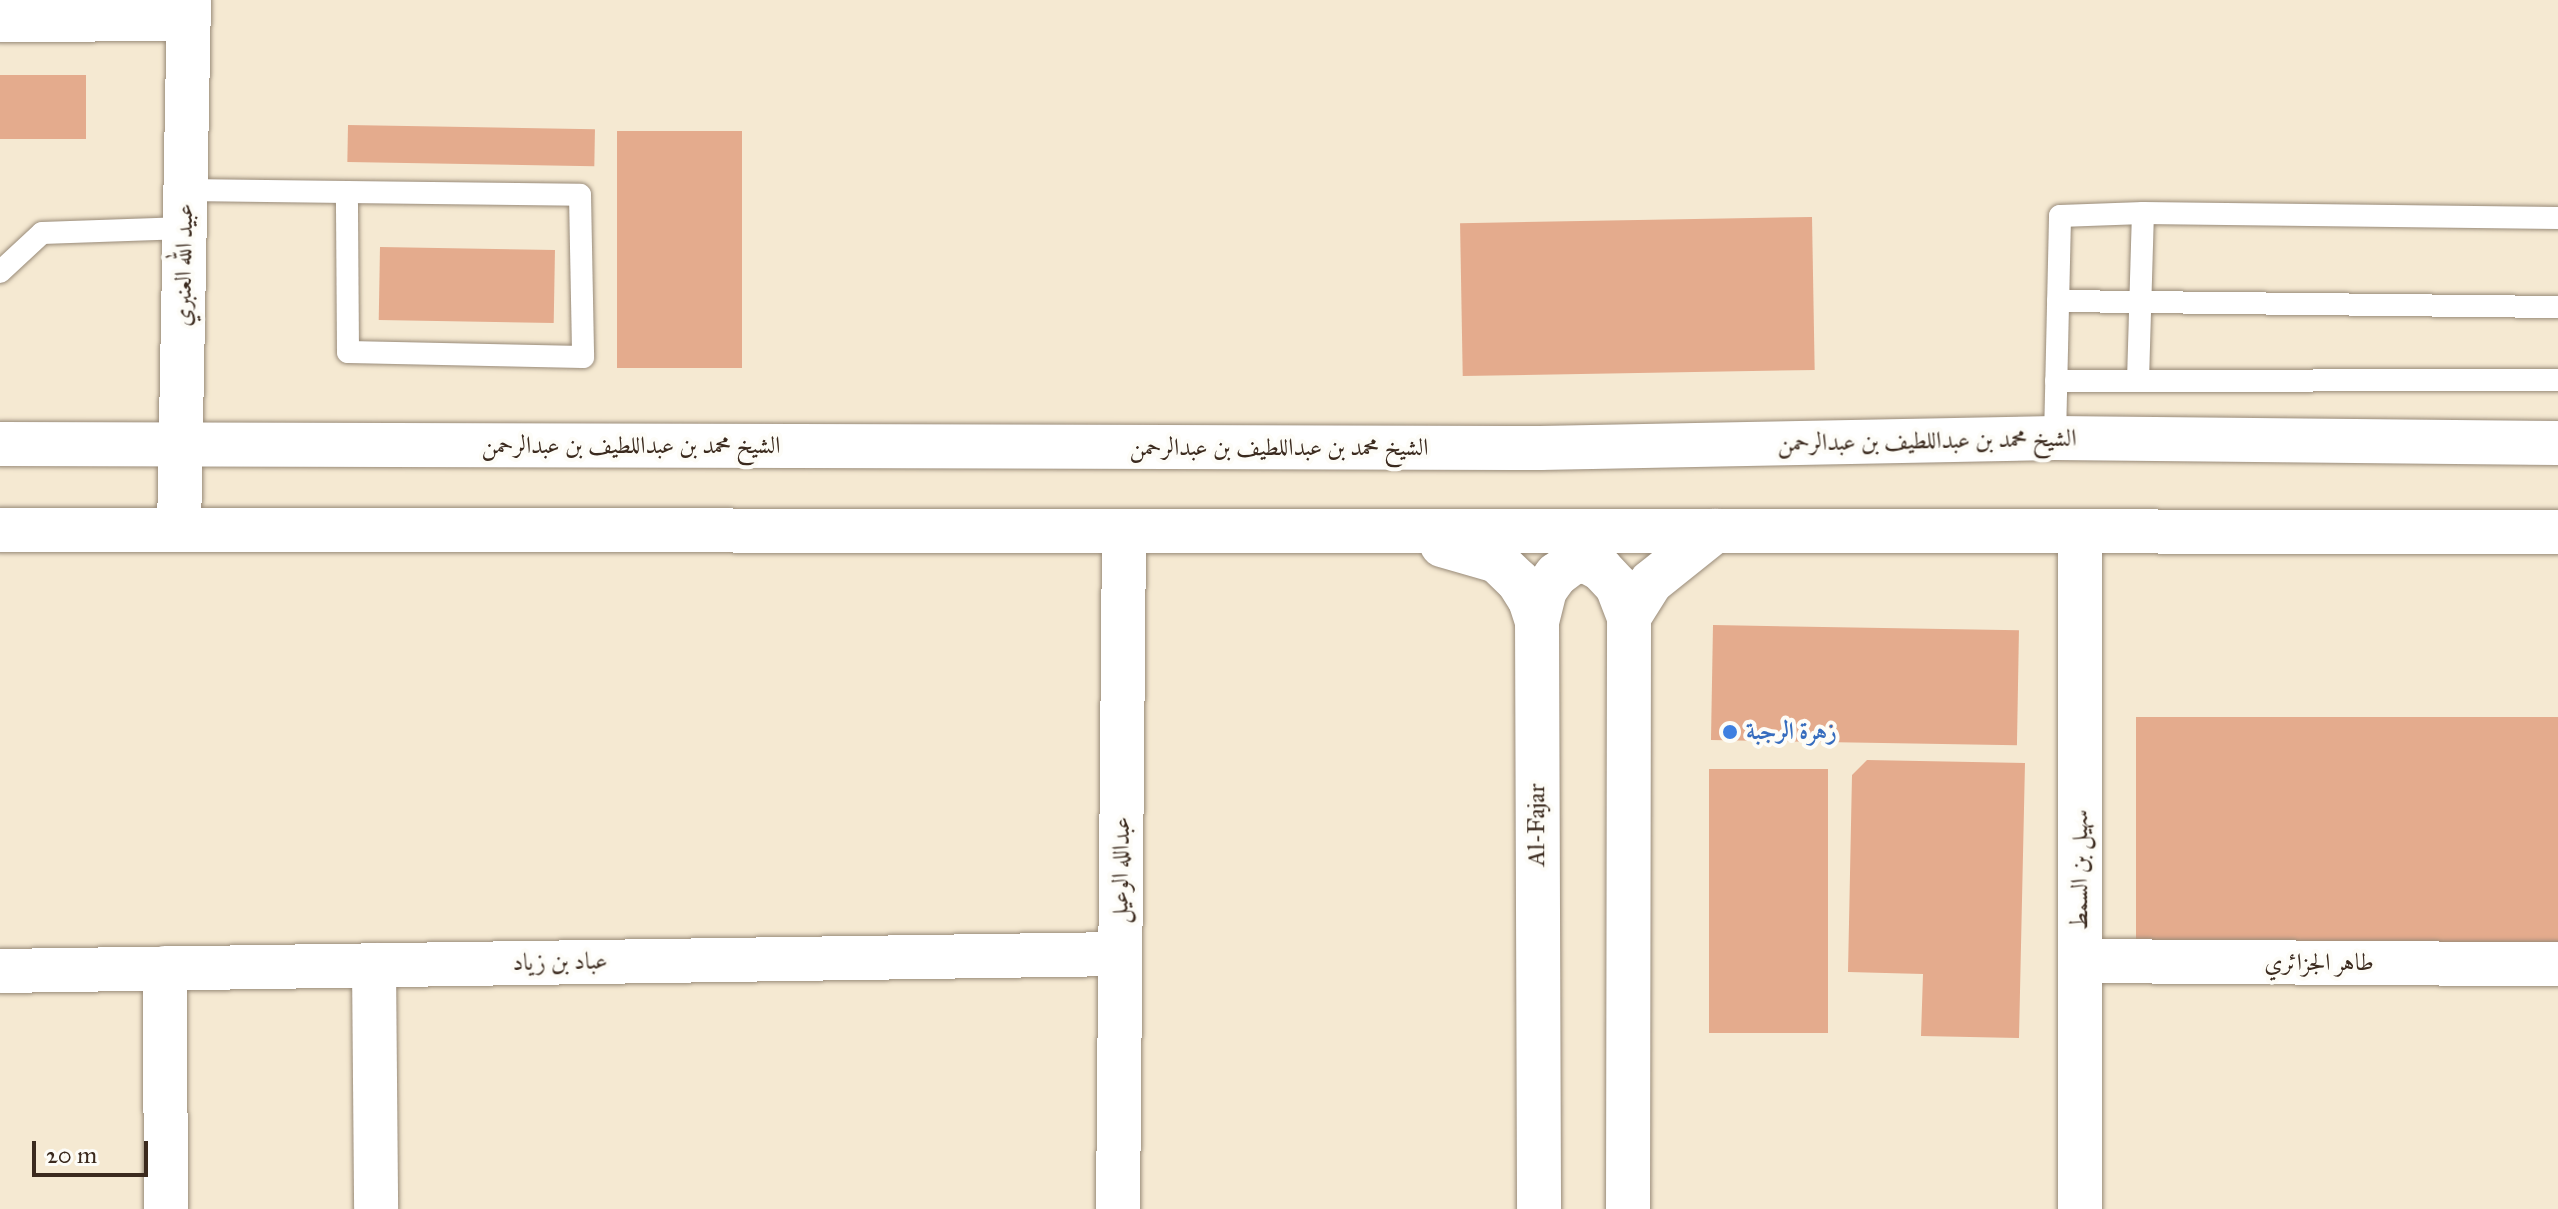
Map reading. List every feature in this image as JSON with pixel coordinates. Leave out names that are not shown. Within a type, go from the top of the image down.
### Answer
[{"type":"street","points":[[0,20],[188,9]]},
{"type":"street","name":"عبيد الله العنبري","points":[[179,530],[188,9]]},
{"type":"street","name":"الشيخ محمد بن عبداللطيف بن عبدالرحمن","points":[[0,444],[1540,448],[2055,438],[2558,443]]},
{"type":"street","points":[[0,530],[2558,532]]},
{"type":"street","name":"عبدالله الوعيل","points":[[1118,1209],[1124,531]]},
{"type":"street","name":"Al-Fajar","points":[[1394,531],[1497,561],[1518,581],[1530,600],[1537,622],[1539,1209]]},
{"type":"street","points":[[1629,617],[1651,582],[1715,531]]},
{"type":"street","name":"سهيل بن السمط","points":[[2080,532],[2080,1209]]},
{"type":"street","points":[[1537,622],[1545,590],[1556,575],[1572,563],[1586,561],[1601,569],[1617,586],[1629,617],[1628,1209]]},
{"type":"street","name":"عباد بن زياد","points":[[0,971],[1120,954]]},
{"type":"street","name":"طاهر الجزائري","points":[[2080,961],[2558,964]]},
{"type":"street","points":[[374,965],[376,1209]]},
{"type":"street","points":[[165,968],[166,1209]]},
{"type":"lane","points":[[0,272],[42,233],[185,209],[347,192],[580,195],[583,357],[348,352],[347,192]]},
{"type":"lane","points":[[2138,380],[2143,213]]},
{"type":"lane","points":[[2055,438],[2060,216],[2143,213],[2558,218]]},
{"type":"lane","points":[[2058,301],[2558,307]]},
{"type":"lane","points":[[2056,381],[2558,380]]},
{"type":"building","points":[[0,75],[86,75],[86,139],[0,139]]},
{"type":"building","points":[[348,125],[595,129],[594,166],[347,162]]},
{"type":"building","points":[[617,131],[742,131],[742,368],[617,368]]},
{"type":"building","points":[[1812,217],[1815,370],[1463,376],[1460,223]]},
{"type":"building","points":[[380,247],[555,250],[554,323],[379,320]]},
{"type":"building","points":[[1713,625],[2019,630],[2017,745],[1711,740]]},
{"type":"building","points":[[2136,717],[2558,717],[2558,944],[2136,944]]},
{"type":"building","points":[[1867,760],[2025,763],[2019,1038],[1921,1036],[1923,974],[1848,972],[1852,775]]},
{"type":"building","points":[[1709,769],[1828,769],[1828,1033],[1709,1033]]},
{"type":"place","name":"زهرة الرجبة","points":[[1730,732]]}]
